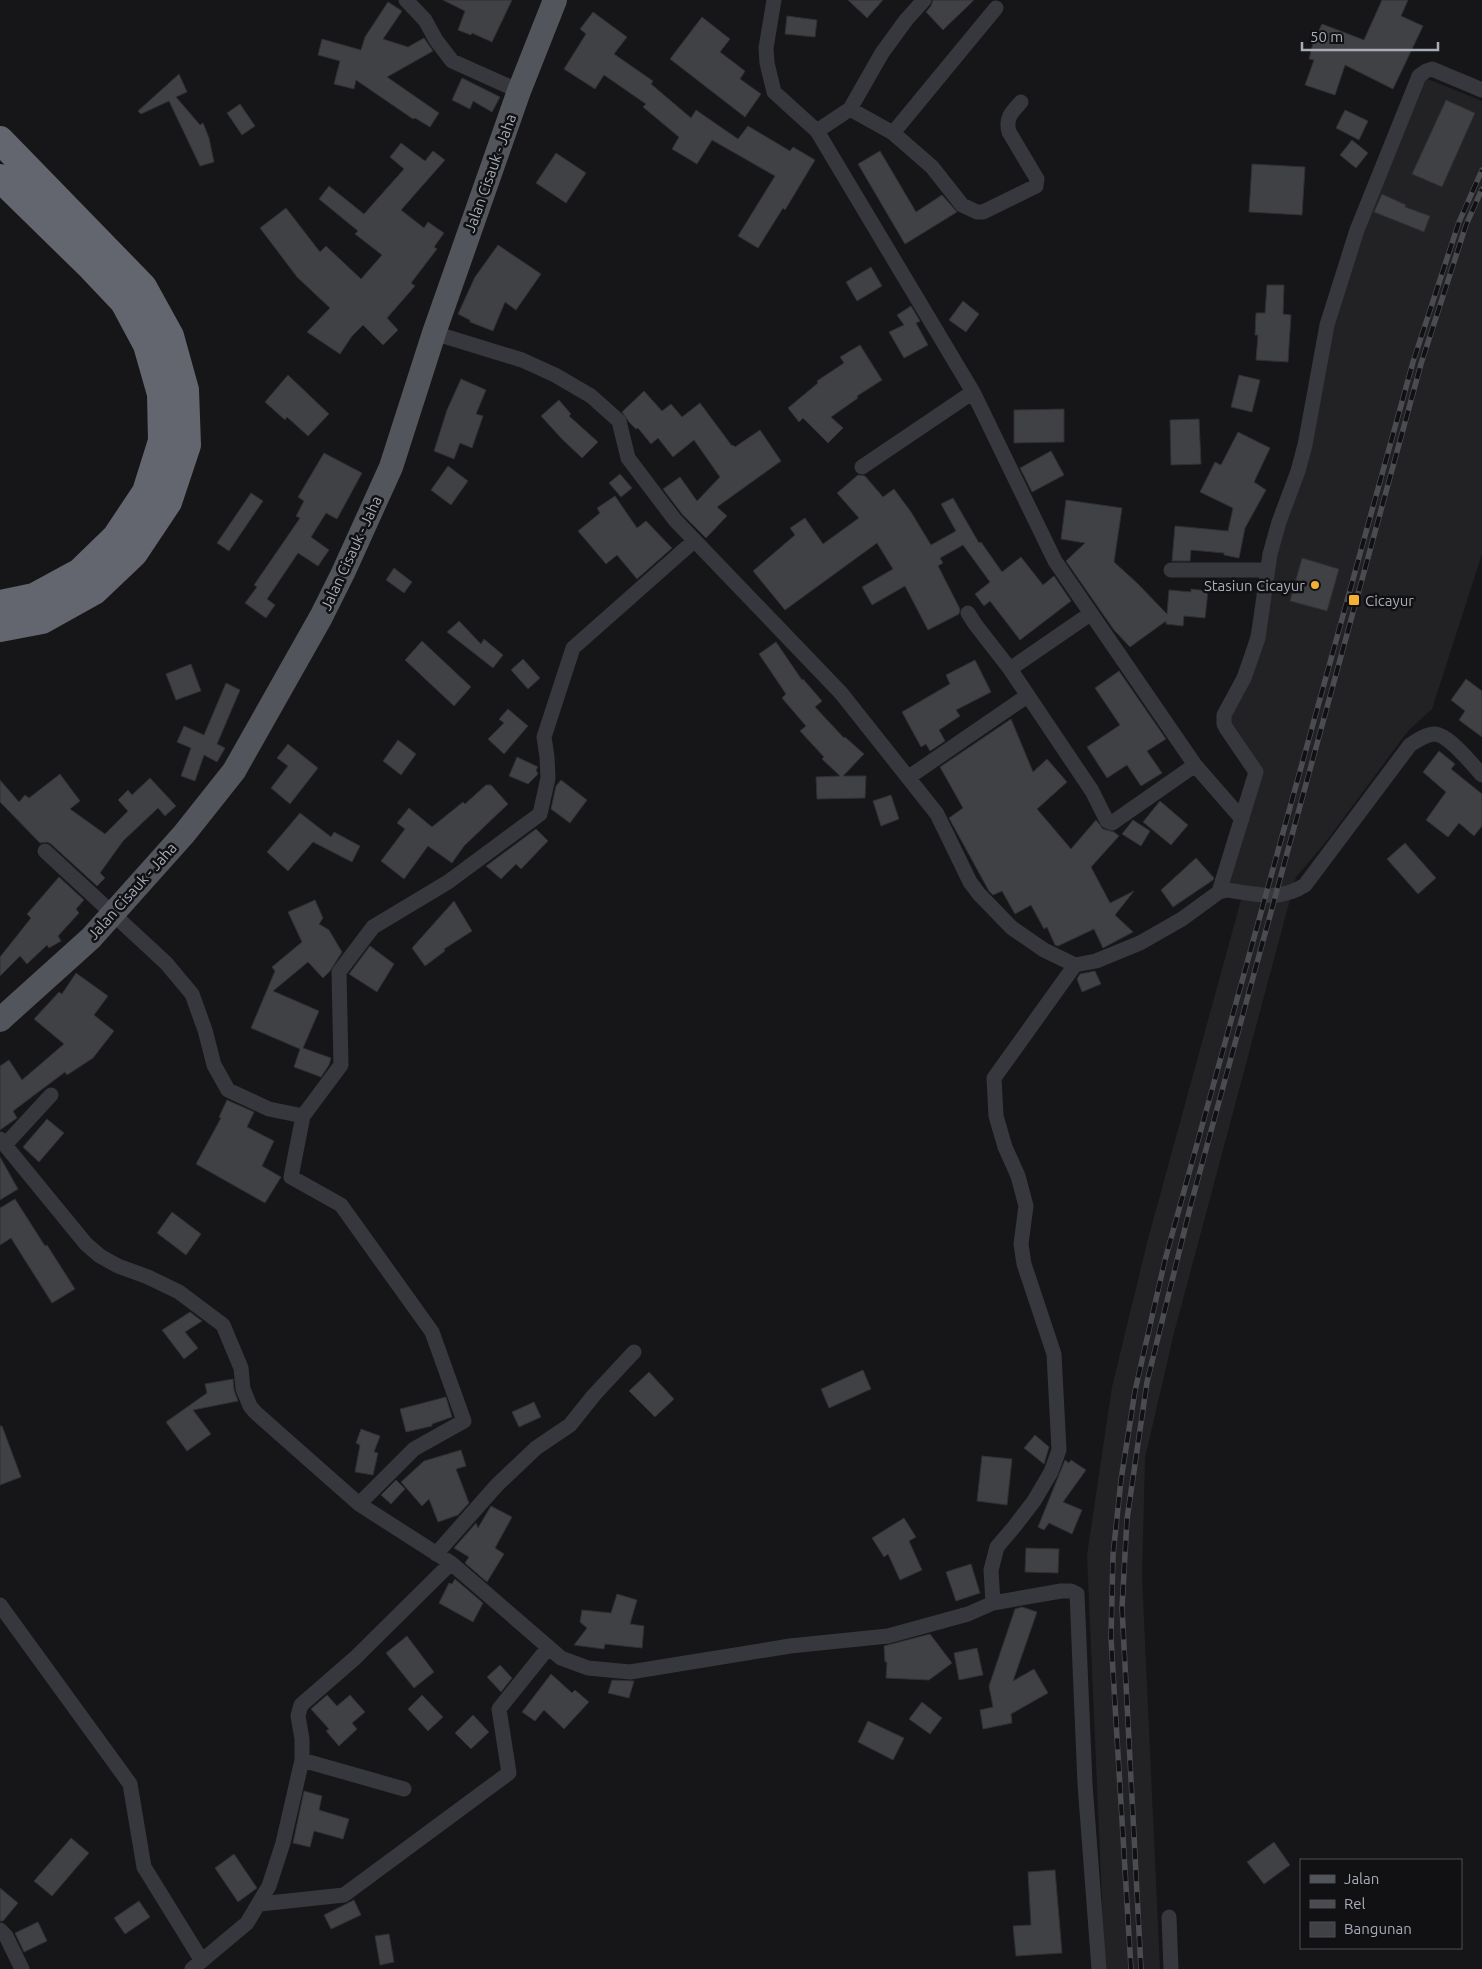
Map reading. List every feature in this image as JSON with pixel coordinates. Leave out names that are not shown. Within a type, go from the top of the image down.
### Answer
[{"type":"highway","points":[[0,140],[143,287],[170,336],[185,390],[187,444],[168,502],[134,553],[94,591],[42,620],[0,628]]},
{"type":"highway","points":[[0,178],[90,265],[124,302],[148,345],[161,394],[162,441],[146,492],[116,538],[80,572],[34,597],[0,604]]},
{"type":"main road","name":"Jalan Cisauk - Jaha","points":[[0,1020],[91,938],[184,834],[234,771],[321,617],[391,467],[434,333],[519,92],[555,0]]},
{"type":"street","points":[[406,0],[425,20],[436,40],[452,61],[519,92]]},
{"type":"street","points":[[774,0],[766,48],[767,63],[774,92],[817,131],[973,392],[1055,561],[1195,765],[1242,819]]},
{"type":"street","points":[[817,131],[850,109],[882,53],[906,20],[924,0]]},
{"type":"street","points":[[893,133],[996,8]]},
{"type":"street","points":[[1219,892],[1256,772],[1226,728],[1224,715],[1244,678],[1258,638],[1267,570],[1275,534],[1305,445],[1327,325],[1357,230],[1419,76],[1426,70],[1432,69],[1482,90]]},
{"type":"street","points":[[850,109],[893,133],[932,167],[962,205],[977,212],[983,212],[1036,186],[1037,178],[1006,124],[1009,115],[1021,102]]},
{"type":"street","points":[[434,333],[522,360],[555,375],[591,396],[619,421],[628,458],[675,520],[841,693],[937,814],[970,882],[979,894],[1012,928],[1044,950],[1075,965],[1096,961],[1140,943],[1182,919],[1219,892],[1227,890],[1276,897],[1295,891],[1305,885],[1410,745],[1424,736],[1436,734],[1449,740],[1482,774]]},
{"type":"street","points":[[862,467],[973,392]]},
{"type":"street","points":[[359,1504],[414,1449],[464,1420],[432,1332],[341,1205],[291,1177],[303,1116],[341,1065],[339,972],[373,927],[448,882],[540,814],[548,778],[544,737],[573,648],[694,541]]},
{"type":"street","points":[[1171,570],[1267,570]]},
{"type":"street","points":[[968,612],[1010,669],[1092,791],[1107,821],[1112,823],[1195,765]]},
{"type":"street","points":[[1010,669],[1090,614]]},
{"type":"street","points":[[909,778],[1027,696]]},
{"type":"street","points":[[45,851],[166,963],[192,994],[206,1030],[214,1065],[228,1090],[269,1109],[303,1116]]},
{"type":"street","points":[[992,1603],[991,1570],[996,1547],[1034,1501],[1051,1472],[1059,1450],[1054,1354],[1024,1264],[1022,1244],[1026,1206],[1018,1176],[1005,1147],[996,1116],[994,1078],[1075,965]]},
{"type":"street","points":[[51,1095],[3,1142],[86,1244],[100,1256],[178,1292],[224,1325],[240,1368],[243,1389],[250,1406],[359,1504],[451,1563],[561,1658],[588,1668],[630,1672],[790,1646],[888,1636],[968,1614],[992,1603],[1061,1591],[1071,1591],[1077,1594],[1085,1784],[1099,1969]]},
{"type":"street","points":[[436,1554],[497,1485],[536,1448],[570,1425],[594,1395],[634,1352]]},
{"type":"street","points":[[0,1606],[130,1784],[144,1867],[197,1965],[247,1923],[269,1886],[283,1843],[302,1760],[302,1738],[298,1716],[301,1705],[355,1658],[451,1563]]},
{"type":"street","points":[[260,1904],[344,1895],[508,1773],[499,1709],[548,1648]]},
{"type":"street","points":[[302,1760],[404,1789]]},
{"type":"street","points":[[1169,1918],[1171,1969]]},
{"type":"street","points":[[0,1930],[6,1936],[22,1969]]},
{"type":"shaded area","points":[[1425,78],[1482,101],[1482,554],[1432,709],[1408,731],[1325,843],[1296,877],[1174,1333],[1145,1458],[1142,1577],[1160,1969],[1105,1969],[1087,1555],[1112,1387],[1148,1239],[1244,889],[1225,885],[1258,775],[1227,721],[1358,232]]},
{"type":"building","points":[[443,0],[512,0],[492,42],[472,33],[471,35],[458,30],[465,11]]},
{"type":"building","points":[[848,0],[883,0],[867,18]]},
{"type":"building","points":[[933,0],[974,0],[943,30],[926,12]]},
{"type":"building","points":[[1382,0],[1408,0],[1401,16],[1423,26],[1393,89],[1345,65],[1335,95],[1305,85],[1314,60],[1309,59],[1313,43],[1322,24],[1364,40]]},
{"type":"building","points":[[388,2],[402,11],[383,39],[408,47],[424,38],[433,51],[387,77],[439,113],[430,127],[415,118],[413,119],[356,80],[354,89],[334,84],[340,61],[318,55],[322,39],[361,50],[365,37]]},
{"type":"building","points":[[593,12],[627,37],[614,54],[653,81],[651,84],[691,118],[696,110],[738,139],[748,126],[790,151],[793,147],[815,160],[785,210],[783,208],[758,248],[738,236],[775,176],[712,140],[697,164],[672,149],[679,137],[643,107],[646,104],[604,75],[595,89],[564,69],[586,34],[580,29]]},
{"type":"building","points":[[787,16],[817,20],[815,37],[785,34]]},
{"type":"building","points":[[702,17],[730,39],[720,52],[745,71],[740,79],[761,94],[745,117],[670,59]]},
{"type":"building","points":[[179,74],[187,92],[176,97],[200,125],[203,123],[209,138],[214,162],[200,166],[169,101],[141,114],[138,111]]},
{"type":"building","points":[[462,78],[500,97],[492,112],[473,101],[470,109],[452,100]]},
{"type":"building","points":[[1446,100],[1475,113],[1442,187],[1412,174]]},
{"type":"building","points":[[240,104],[255,126],[242,135],[227,113]]},
{"type":"building","points":[[1345,110],[1368,121],[1359,140],[1336,128]]},
{"type":"building","points":[[1352,140],[1368,153],[1356,168],[1340,155]]},
{"type":"building","points":[[401,143],[425,161],[433,151],[445,160],[401,210],[424,228],[428,222],[444,233],[434,247],[437,249],[411,283],[415,286],[387,318],[398,330],[383,345],[363,325],[352,336],[340,354],[307,332],[330,308],[297,277],[260,228],[286,208],[320,252],[326,246],[361,279],[382,255],[355,234],[358,231],[319,199],[329,186],[364,214],[404,169],[390,157]]},
{"type":"building","points":[[880,151],[916,212],[942,195],[957,212],[905,244],[858,164]]},
{"type":"building","points":[[556,153],[586,173],[566,203],[536,183]]},
{"type":"building","points":[[1252,164],[1305,167],[1302,215],[1249,212]]},
{"type":"building","points":[[1382,194],[1406,205],[1405,207],[1430,216],[1424,232],[1374,212]]},
{"type":"building","points":[[498,245],[541,274],[516,310],[505,302],[493,331],[470,322],[470,320],[458,314],[475,277]]},
{"type":"building","points":[[871,267],[882,286],[857,301],[846,282]]},
{"type":"building","points":[[1267,285],[1284,285],[1283,314],[1291,315],[1288,362],[1256,360],[1258,335],[1255,335],[1256,313],[1265,313]]},
{"type":"building","points":[[963,301],[979,314],[966,332],[949,320]]},
{"type":"building","points":[[911,306],[920,321],[916,323],[928,345],[904,358],[889,332],[904,325],[897,315]]},
{"type":"building","points":[[860,345],[882,380],[857,396],[858,398],[831,417],[843,428],[828,443],[803,418],[799,422],[788,408],[818,383],[817,381],[844,363],[840,357]]},
{"type":"building","points":[[288,375],[329,414],[308,436],[287,417],[285,420],[265,402]]},
{"type":"building","points":[[1239,375],[1260,380],[1252,412],[1231,407]]},
{"type":"building","points":[[461,379],[486,390],[476,414],[483,416],[472,448],[460,443],[454,459],[434,451],[447,410]]},
{"type":"building","points":[[644,391],[662,411],[671,404],[682,417],[700,403],[732,446],[735,447],[760,430],[781,461],[717,507],[727,516],[706,538],[682,514],[663,489],[680,477],[697,501],[720,477],[694,440],[673,457],[658,438],[651,444],[638,428],[636,429],[629,422],[622,412]]},
{"type":"building","points":[[559,400],[571,414],[569,416],[598,442],[582,458],[541,416]]},
{"type":"building","points":[[1064,409],[1064,442],[1014,443],[1014,410]]},
{"type":"building","points":[[1199,419],[1201,464],[1171,465],[1170,420]]},
{"type":"building","points":[[1238,432],[1270,448],[1254,482],[1266,490],[1245,528],[1239,558],[1224,555],[1224,553],[1191,550],[1190,561],[1172,561],[1175,526],[1228,531],[1233,508],[1200,492],[1215,462],[1221,465]]},
{"type":"building","points":[[1051,451],[1064,475],[1032,492],[1020,468]]},
{"type":"building","points":[[324,453],[362,473],[337,519],[326,513],[311,537],[329,550],[318,566],[298,553],[267,599],[275,605],[266,618],[245,603],[257,587],[254,585],[300,518],[296,516],[304,501],[298,497]]},
{"type":"building","points":[[448,466],[468,481],[451,505],[431,490]]},
{"type":"building","points":[[620,474],[632,488],[621,497],[609,483]]},
{"type":"building","points":[[858,475],[865,476],[883,497],[894,489],[911,512],[931,545],[956,531],[941,504],[953,498],[979,543],[981,542],[1002,572],[1021,557],[1043,585],[1054,576],[1071,601],[1020,640],[990,601],[984,606],[975,594],[990,582],[963,545],[940,558],[943,563],[938,566],[960,609],[959,614],[928,630],[905,586],[872,605],[862,587],[893,569],[877,543],[785,610],[753,571],[795,535],[790,528],[805,518],[823,544],[859,518],[837,493]]},
{"type":"building","points":[[251,493],[263,501],[229,551],[217,543]]},
{"type":"building","points":[[615,496],[637,528],[646,521],[672,548],[637,579],[617,555],[606,564],[578,531],[600,513],[597,508]]},
{"type":"building","points":[[1066,500],[1122,508],[1114,562],[1167,614],[1169,590],[1191,592],[1191,589],[1208,591],[1205,618],[1184,616],[1183,626],[1166,624],[1166,621],[1130,647],[1114,630],[1066,561],[1085,543],[1061,539]]},
{"type":"building","name":"Stasiun Cicayur","points":[[1302,558],[1339,569],[1327,611],[1290,601]]},
{"type":"building","points":[[394,568],[412,582],[404,593],[386,580]]},
{"type":"building","points":[[459,621],[481,644],[484,639],[503,655],[493,668],[447,632]]},
{"type":"building","points":[[422,641],[471,687],[454,706],[405,660]]},
{"type":"building","points":[[776,642],[802,680],[822,701],[815,707],[844,738],[864,754],[843,776],[866,776],[865,798],[817,799],[816,777],[840,776],[822,759],[824,757],[800,731],[806,726],[782,698],[786,694],[759,654]]},
{"type":"building","points":[[523,659],[540,678],[528,689],[511,670]]},
{"type":"building","points":[[975,660],[991,692],[956,710],[960,716],[939,730],[945,741],[930,751],[926,744],[921,747],[902,712],[950,684],[946,675]]},
{"type":"building","points":[[191,664],[201,691],[176,700],[166,674]]},
{"type":"building","points":[[1119,671],[1166,739],[1147,751],[1162,773],[1141,786],[1127,765],[1107,778],[1087,747],[1120,725],[1095,688]]},
{"type":"building","points":[[1466,679],[1482,691],[1482,737],[1459,720],[1465,711],[1451,700]]},
{"type":"building","points":[[226,683],[240,690],[217,744],[225,748],[217,762],[204,755],[195,781],[181,776],[191,748],[177,742],[184,726],[204,735]]},
{"type":"building","points":[[508,709],[528,726],[504,754],[488,739],[504,723],[499,719]]},
{"type":"building","points":[[1011,719],[1033,772],[1047,759],[1067,782],[1037,809],[1071,849],[1096,820],[1103,829],[1114,832],[1119,836],[1091,867],[1110,903],[1134,891],[1115,915],[1133,932],[1103,948],[1094,929],[1058,946],[1055,945],[1047,927],[1044,929],[1031,905],[1015,914],[1002,891],[993,895],[989,891],[949,818],[963,808],[940,767]]},
{"type":"building","points":[[398,740],[416,754],[401,775],[383,761]]},
{"type":"building","points":[[288,744],[318,768],[290,804],[271,788],[288,766],[277,758]]},
{"type":"building","points":[[1439,751],[1455,764],[1451,769],[1482,794],[1482,826],[1474,836],[1459,823],[1448,837],[1426,820],[1446,792],[1423,772]]},
{"type":"building","points":[[517,757],[538,767],[536,770],[538,774],[528,784],[509,776]]},
{"type":"building","points":[[60,774],[80,801],[70,809],[105,834],[128,811],[118,800],[128,790],[132,795],[150,778],[176,806],[165,816],[158,808],[123,841],[100,873],[105,878],[97,886],[51,844],[47,842],[40,843],[0,802],[0,780],[19,802],[25,795],[29,798]]},
{"type":"building","points":[[561,780],[587,800],[570,823],[551,809],[556,786]]},
{"type":"building","points":[[486,785],[491,785],[508,804],[464,846],[452,863],[428,846],[404,879],[381,861],[405,829],[397,823],[409,808],[432,827],[463,802],[465,804]]},
{"type":"building","points":[[891,795],[899,819],[881,826],[873,801]]},
{"type":"building","points":[[1160,801],[1188,825],[1171,845],[1143,822]]},
{"type":"building","points":[[300,813],[331,837],[334,832],[360,846],[352,862],[313,842],[288,871],[267,852]]},
{"type":"building","points":[[1133,820],[1150,831],[1141,846],[1122,834]]},
{"type":"building","points":[[536,829],[548,841],[521,869],[516,864],[501,879],[486,866]]},
{"type":"building","points":[[1405,843],[1436,878],[1418,894],[1387,859]]},
{"type":"building","points":[[1196,858],[1214,878],[1173,907],[1161,890]]},
{"type":"building","points":[[59,877],[84,900],[76,909],[79,913],[58,936],[61,941],[49,948],[47,945],[27,964],[20,956],[0,976],[0,957],[31,918],[27,914]]},
{"type":"building","points":[[315,900],[323,918],[319,924],[329,930],[342,952],[330,971],[323,978],[308,962],[273,991],[319,1011],[303,1048],[331,1058],[321,1077],[294,1067],[300,1049],[251,1028],[275,971],[272,967],[302,942],[288,912]]},
{"type":"building","points":[[454,901],[472,931],[444,949],[445,951],[425,966],[412,948]]},
{"type":"building","points":[[370,946],[394,964],[377,992],[349,974]]},
{"type":"building","points":[[1095,971],[1101,984],[1082,992],[1077,979],[1080,974]]},
{"type":"building","points":[[76,973],[108,996],[94,1015],[114,1031],[93,1058],[67,1075],[65,1072],[13,1111],[17,1118],[0,1130],[0,1066],[9,1060],[22,1080],[64,1044],[34,1019],[59,992],[62,994]]},
{"type":"building","points":[[227,1100],[254,1112],[247,1127],[274,1141],[262,1166],[281,1177],[265,1203],[196,1164],[221,1118],[219,1117]]},
{"type":"building","points":[[47,1119],[64,1133],[39,1162],[23,1147]]},
{"type":"building","points":[[0,1157],[18,1189],[0,1200]]},
{"type":"building","points":[[15,1199],[75,1289],[52,1303],[11,1238],[0,1245],[0,1208]]},
{"type":"building","points":[[172,1212],[201,1234],[186,1255],[157,1233]]},
{"type":"building","points":[[190,1312],[202,1321],[185,1332],[198,1348],[184,1359],[162,1330]]},
{"type":"building","points":[[863,1370],[871,1389],[829,1408],[821,1389]]},
{"type":"building","points":[[649,1372],[674,1399],[655,1417],[629,1391]]},
{"type":"building","points":[[233,1379],[238,1401],[193,1410],[211,1434],[187,1451],[166,1422],[207,1393],[205,1384]]},
{"type":"building","points":[[446,1397],[452,1417],[432,1424],[432,1426],[406,1432],[400,1409]]},
{"type":"building","points":[[534,1402],[541,1417],[519,1427],[512,1412]]},
{"type":"building","points":[[0,1426],[2,1426],[21,1477],[0,1485]]},
{"type":"building","points":[[361,1429],[380,1436],[374,1452],[378,1453],[373,1475],[355,1472],[360,1445],[356,1443]]},
{"type":"building","points":[[1035,1435],[1049,1447],[1044,1464],[1024,1448]]},
{"type":"building","points":[[461,1450],[466,1466],[456,1469],[469,1503],[458,1515],[438,1522],[429,1499],[422,1506],[401,1482],[424,1461]]},
{"type":"building","points":[[982,1456],[1012,1459],[1007,1505],[977,1501]]},
{"type":"building","points":[[1065,1460],[1069,1463],[1071,1460],[1086,1470],[1063,1502],[1082,1510],[1072,1534],[1049,1523],[1044,1530],[1038,1527]]},
{"type":"building","points":[[396,1480],[405,1489],[391,1504],[381,1495]]},
{"type":"building","points":[[491,1506],[512,1517],[495,1548],[504,1554],[487,1582],[465,1563],[469,1557],[454,1548],[476,1523],[478,1528]]},
{"type":"building","points":[[904,1518],[916,1537],[909,1541],[922,1570],[900,1580],[888,1554],[884,1557],[872,1538]]},
{"type":"building","points":[[1026,1548],[1059,1549],[1058,1573],[1025,1572]]},
{"type":"building","points":[[971,1564],[980,1593],[956,1601],[946,1572]]},
{"type":"building","points":[[455,1579],[483,1603],[473,1622],[439,1603],[449,1583],[452,1584]]},
{"type":"building","points":[[617,1594],[637,1600],[630,1624],[644,1626],[642,1648],[605,1644],[604,1649],[574,1645],[587,1628],[580,1622],[582,1610],[611,1613]]},
{"type":"building","points":[[1022,1607],[1037,1612],[1013,1681],[1034,1669],[1048,1693],[1011,1714],[1012,1723],[983,1729],[980,1710],[993,1707],[989,1686],[1015,1609]]},
{"type":"building","points":[[930,1634],[952,1663],[929,1680],[886,1678],[887,1662],[885,1662],[884,1646]]},
{"type":"building","points":[[407,1636],[434,1672],[414,1688],[386,1653]]},
{"type":"building","points":[[977,1648],[983,1675],[959,1680],[954,1653]]},
{"type":"building","points":[[500,1665],[512,1678],[501,1692],[487,1677]]},
{"type":"building","points":[[551,1674],[572,1693],[575,1690],[589,1702],[564,1729],[544,1710],[535,1721],[522,1712]]},
{"type":"building","points":[[612,1680],[634,1681],[629,1698],[608,1693]]},
{"type":"building","points":[[327,1695],[337,1706],[350,1695],[365,1712],[352,1723],[357,1729],[339,1746],[326,1731],[329,1729],[311,1709]]},
{"type":"building","points":[[422,1695],[443,1717],[428,1731],[408,1709]]},
{"type":"building","points":[[922,1702],[942,1718],[930,1734],[909,1719]]},
{"type":"building","points":[[473,1715],[489,1732],[471,1749],[455,1733]]},
{"type":"building","points":[[868,1721],[904,1738],[893,1760],[858,1742]]},
{"type":"building","points":[[304,1791],[322,1796],[319,1810],[349,1819],[343,1839],[314,1831],[310,1847],[293,1843]]},
{"type":"building","points":[[71,1838],[89,1853],[52,1896],[34,1881]]},
{"type":"building","points":[[1274,1842],[1290,1865],[1264,1884],[1247,1862]]},
{"type":"building","points":[[234,1854],[257,1888],[238,1902],[215,1868]]},
{"type":"building","points":[[1055,1870],[1062,1953],[1016,1956],[1013,1926],[1031,1925],[1028,1872]]},
{"type":"building","points":[[0,1888],[18,1903],[3,1921],[0,1921]]},
{"type":"building","points":[[354,1900],[361,1915],[331,1929],[324,1915]]},
{"type":"building","points":[[139,1901],[150,1917],[125,1934],[114,1918]]},
{"type":"building","points":[[38,1922],[47,1941],[24,1952],[15,1933]]},
{"type":"building","points":[[389,1934],[394,1962],[380,1965],[375,1936]]},
{"type":"railway","points":[[1131,1969],[1111,1638],[1113,1555],[1121,1480],[1135,1391],[1165,1260],[1413,362],[1459,222],[1482,170]]},
{"type":"railway","points":[[1141,1969],[1122,1608],[1127,1519],[1147,1382],[1191,1204],[1421,364],[1466,225],[1482,189]]},
{"type":"place","name":"Stasiun Cicayur","points":[[1315,585]]},
{"type":"place","name":"Cicayur","points":[[1354,600]]}]
